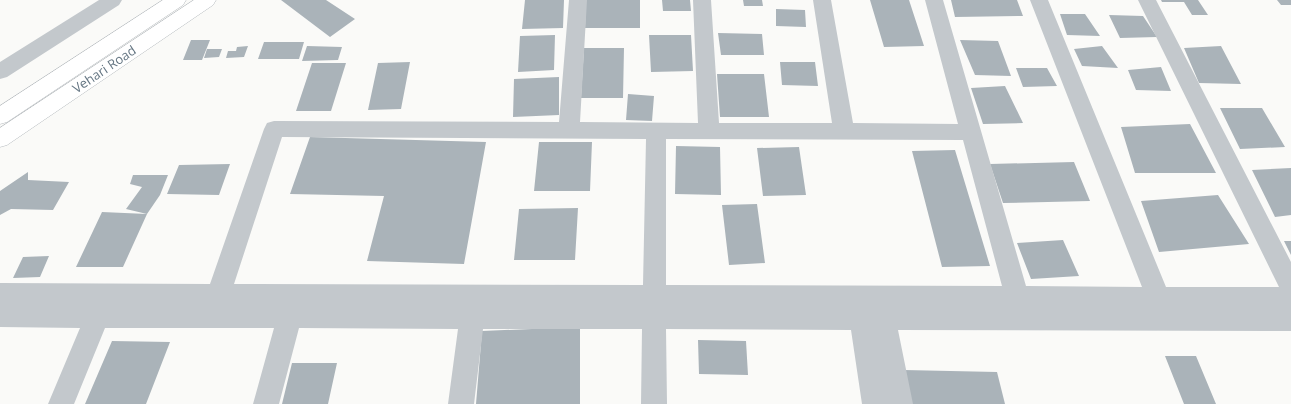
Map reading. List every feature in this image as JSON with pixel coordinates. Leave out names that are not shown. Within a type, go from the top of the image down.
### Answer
[{"type":"main road","name":"Vehari Road","points":[[0,116],[177,0]]},
{"type":"main road","name":"Vehari Road","points":[[0,139],[207,0]]},
{"type":"street","points":[[0,72],[113,0]]},
{"type":"street","points":[[569,130],[578,0]]},
{"type":"street","points":[[702,0],[709,131]]},
{"type":"street","points":[[822,0],[844,132]]},
{"type":"street","points":[[934,0],[1016,297],[1024,319]]},
{"type":"street","points":[[1039,0],[1168,320]]},
{"type":"street","points":[[1147,0],[1291,286]]},
{"type":"street","points":[[214,306],[274,129],[970,132]]},
{"type":"street","points":[[654,404],[656,131]]},
{"type":"street","points":[[0,294],[102,305],[870,308],[1024,319],[1291,320]]},
{"type":"street","points":[[870,308],[1016,297],[1291,298]]},
{"type":"street","points":[[0,316],[102,305]]},
{"type":"street","points":[[61,404],[102,305]]},
{"type":"street","points":[[266,404],[292,306]]},
{"type":"street","points":[[461,404],[473,307]]},
{"type":"street","points":[[870,308],[875,404]]},
{"type":"street","points":[[870,308],[900,404]]},
{"type":"building","points":[[281,0],[326,0],[355,19],[330,37]]},
{"type":"building","points":[[525,0],[564,0],[563,28],[522,29]]},
{"type":"building","points":[[586,0],[640,0],[640,28],[585,28]]},
{"type":"building","points":[[662,0],[690,0],[691,11],[663,11]]},
{"type":"building","points":[[743,0],[762,0],[763,6],[744,6]]},
{"type":"building","points":[[870,0],[909,0],[924,46],[884,47]]},
{"type":"building","points":[[951,0],[1017,0],[1023,16],[955,17]]},
{"type":"building","points":[[1161,0],[1198,0],[1208,15],[1192,15],[1184,2],[1162,2]]},
{"type":"building","points":[[1277,0],[1291,0],[1291,5],[1281,5]]},
{"type":"building","points":[[776,9],[805,10],[806,27],[776,26]]},
{"type":"building","points":[[1060,14],[1085,14],[1100,36],[1067,35]]},
{"type":"building","points":[[1109,15],[1143,16],[1157,37],[1120,38]]},
{"type":"building","points":[[718,33],[762,34],[764,55],[721,55]]},
{"type":"building","points":[[555,35],[554,70],[518,72],[520,36]]},
{"type":"building","points":[[649,35],[691,35],[693,71],[651,72]]},
{"type":"building","points":[[191,40],[210,40],[202,60],[183,60]]},
{"type":"building","points":[[960,40],[998,41],[1011,76],[975,75]]},
{"type":"building","points":[[264,42],[304,42],[299,59],[258,59]]},
{"type":"building","points":[[248,46],[244,57],[226,58],[228,51],[236,51],[237,47]]},
{"type":"building","points":[[307,46],[342,47],[338,60],[302,61]]},
{"type":"building","points":[[1102,46],[1118,68],[1082,66],[1074,49]]},
{"type":"building","points":[[1221,46],[1241,84],[1199,83],[1184,48]]},
{"type":"building","points":[[584,48],[624,48],[623,98],[581,98]]},
{"type":"building","points":[[207,49],[222,49],[219,57],[204,58]]},
{"type":"building","points":[[410,62],[401,109],[368,110],[378,63]]},
{"type":"building","points":[[780,62],[815,62],[818,86],[782,85]]},
{"type":"building","points":[[312,63],[346,63],[331,111],[296,111]]},
{"type":"building","points":[[1161,67],[1171,91],[1136,90],[1128,70]]},
{"type":"building","points":[[1016,68],[1047,68],[1057,86],[1023,87]]},
{"type":"building","points":[[717,74],[764,74],[769,117],[720,117]]},
{"type":"building","points":[[559,77],[559,115],[513,117],[514,79]]},
{"type":"building","points":[[1005,86],[1023,123],[983,124],[971,88]]},
{"type":"building","points":[[628,94],[654,96],[652,121],[626,120]]},
{"type":"building","points":[[1220,108],[1262,108],[1285,147],[1240,149]]},
{"type":"building","points":[[1190,124],[1216,173],[1135,173],[1121,127]]},
{"type":"building","points":[[310,137],[486,142],[464,264],[367,261],[384,196],[290,194]]},
{"type":"building","points":[[539,142],[592,142],[590,191],[534,191]]},
{"type":"building","points":[[676,146],[720,147],[721,195],[675,194]]},
{"type":"building","points":[[799,147],[806,195],[763,196],[757,148]]},
{"type":"building","points":[[955,150],[990,266],[942,267],[912,151]]},
{"type":"building","points":[[1074,162],[1090,201],[1003,203],[990,164]]},
{"type":"building","points":[[230,164],[219,195],[167,194],[179,165]]},
{"type":"building","points":[[1291,168],[1291,215],[1275,217],[1252,170]]},
{"type":"building","points":[[28,172],[28,180],[69,182],[53,210],[11,209],[0,215],[0,191]]},
{"type":"building","points":[[133,175],[168,175],[160,195],[147,214],[126,209],[142,187],[130,184]]},
{"type":"building","points":[[1218,195],[1249,244],[1159,252],[1141,201]]},
{"type":"building","points":[[757,204],[765,263],[729,265],[722,205]]},
{"type":"building","points":[[578,208],[575,260],[514,260],[519,209]]},
{"type":"building","points":[[102,212],[147,214],[123,267],[76,267]]},
{"type":"building","points":[[1063,240],[1079,276],[1031,279],[1017,243]]},
{"type":"building","points":[[1284,241],[1291,241],[1291,255]]},
{"type":"building","points":[[49,256],[40,277],[13,278],[23,257]]},
{"type":"building","points":[[580,327],[580,404],[476,404],[482,331]]},
{"type":"building","points":[[698,340],[746,341],[748,375],[699,374]]},
{"type":"building","points":[[112,341],[170,342],[146,404],[85,404]]},
{"type":"building","points":[[1165,356],[1196,356],[1216,404],[1184,404]]},
{"type":"building","points":[[292,363],[337,363],[328,404],[282,404]]},
{"type":"building","points":[[904,370],[997,372],[1005,404],[910,404]]}]
